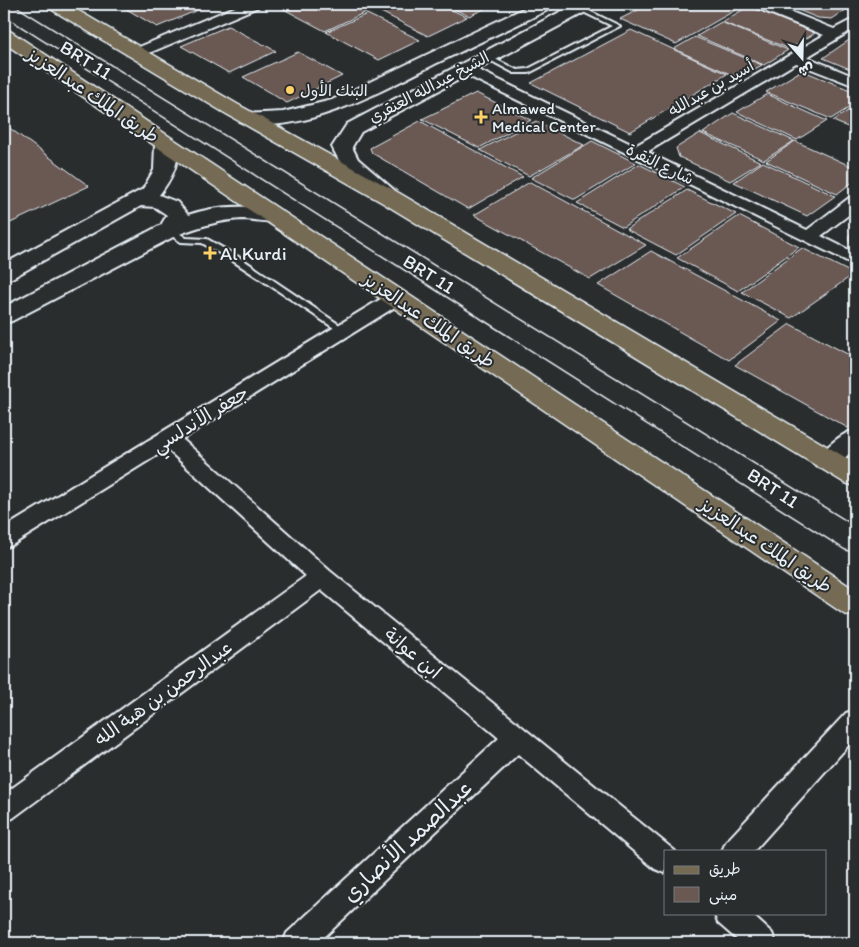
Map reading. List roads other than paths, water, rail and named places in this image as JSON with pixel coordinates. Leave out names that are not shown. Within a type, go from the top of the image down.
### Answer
[{"type":"main road","points":[[55,4],[248,118],[391,198],[855,476]]},
{"type":"main road","name":"BRT 11","points":[[4,7],[855,541]]},
{"type":"main road","name":"طريق الملك عبدالعزيز","points":[[4,36],[855,605]]},
{"type":"street","points":[[137,53],[252,4]]},
{"type":"street","name":"الشيخ عبدالله العنقري","points":[[248,118],[283,118],[339,104],[546,4]]},
{"type":"street","points":[[759,4],[835,34]]},
{"type":"street","name":"الشيخ عبدالله العنقري","points":[[391,198],[349,162],[342,147],[346,138],[362,123],[583,6]]},
{"type":"street","name":"أسيد بن عبدالله","points":[[636,152],[855,22]]},
{"type":"street","points":[[797,58],[855,82]]},
{"type":"street","name":"شارع النقرة","points":[[465,69],[855,260]]},
{"type":"street","points":[[339,104],[330,110],[330,116],[343,124],[362,123]]},
{"type":"street","points":[[4,273],[150,193],[164,175],[168,159],[165,144]]},
{"type":"street","points":[[138,200],[158,201],[174,208],[178,214],[176,222],[169,230]]},
{"type":"street","points":[[809,237],[855,202]]},
{"type":"street","points":[[4,316],[169,230],[200,218],[227,213],[274,216]]},
{"type":"street","name":"جعفر الأندلسي","points":[[4,539],[396,298]]},
{"type":"street","points":[[828,460],[855,437]]},
{"type":"street","name":"ابن عوانة","points":[[168,438],[322,577],[664,859]]},
{"type":"street","name":"عبدالرحمن بن هبة الله","points":[[4,809],[322,577]]},
{"type":"street","points":[[737,850],[855,721]]},
{"type":"street","name":"عبدالصمد الأنصاري","points":[[297,943],[516,739]]},
{"type":"street","points":[[729,914],[762,943]]},
{"type":"lane","points":[[487,56],[516,72],[529,72],[617,26],[583,6]]},
{"type":"lane","points":[[169,230],[184,240],[204,241],[232,257],[343,330]]},
{"type":"place","name":"البنك الأول","points":[[290,90]]},
{"type":"place","name":"Almawed Medical Center","points":[[481,117]]},
{"type":"place","name":"Al Kurdi","points":[[210,253]]}]
